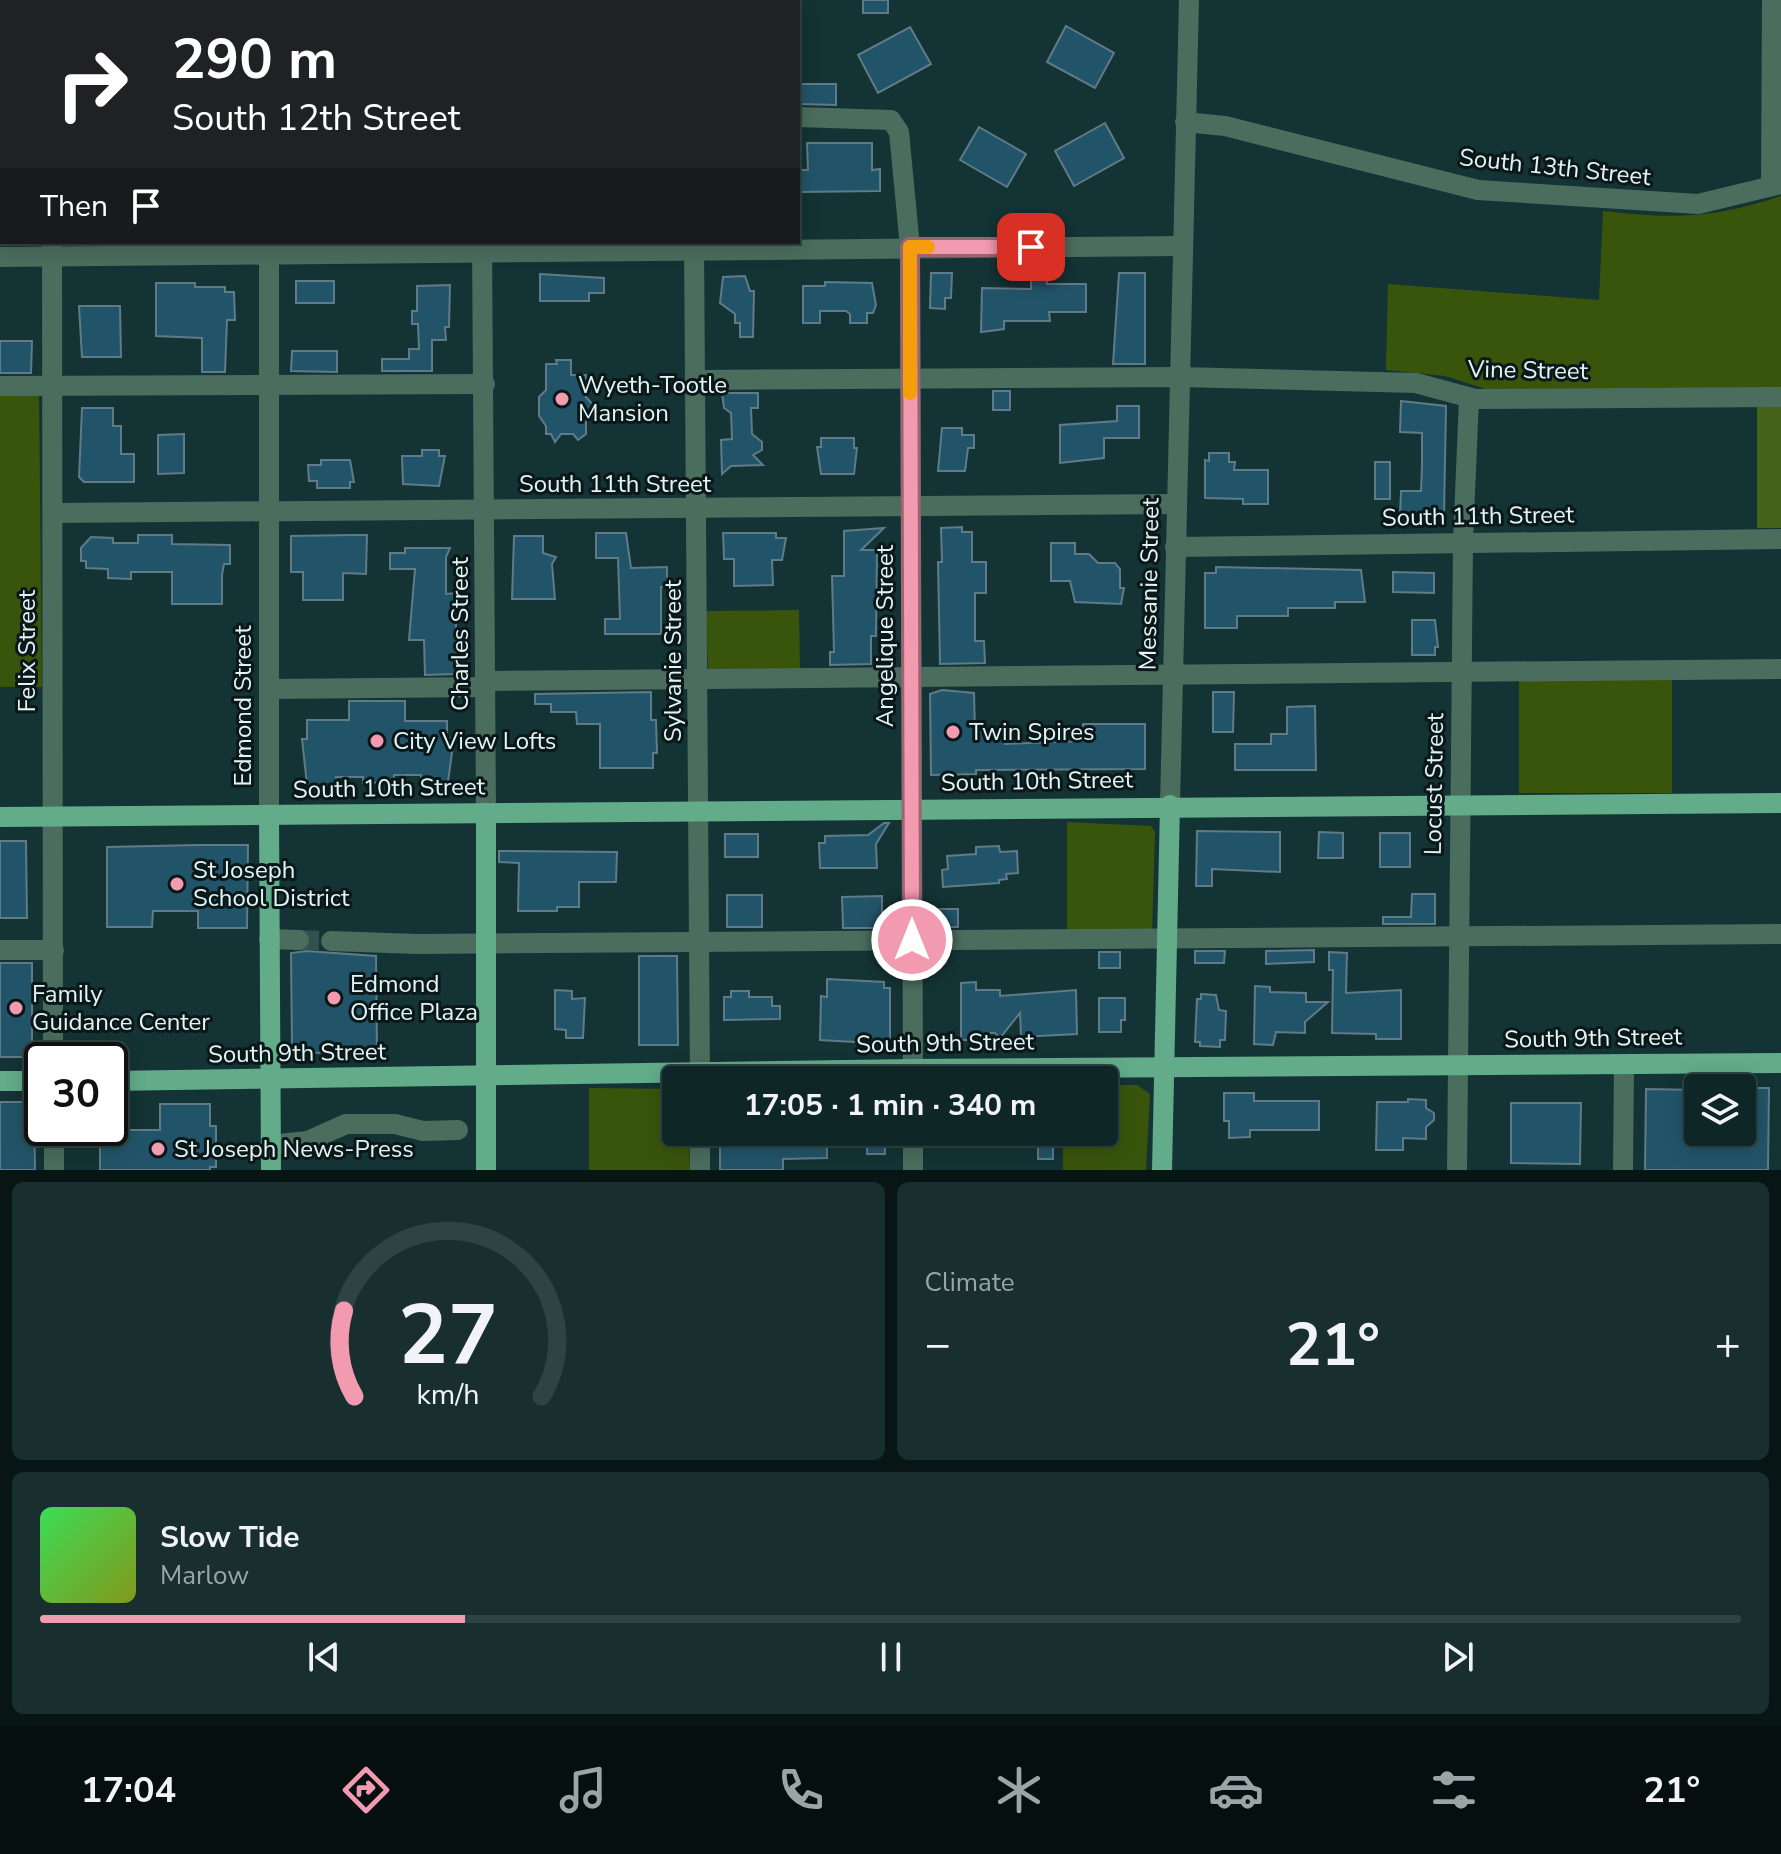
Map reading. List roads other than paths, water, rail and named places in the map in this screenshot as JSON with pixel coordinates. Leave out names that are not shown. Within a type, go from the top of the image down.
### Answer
[{"type":"main road","name":"South 10th Street","points":[[0,817],[1170,805],[1781,803]]},
{"type":"main road","name":"Messanie Street","points":[[1162,1170],[1170,805]]},
{"type":"main road","name":"Charles Street","points":[[486,813],[486,1170]]},
{"type":"main road","name":"Edmond Street","points":[[269,815],[271,1170]]},
{"type":"main road","name":"South 9th Street","points":[[1118,1068],[1781,1063]]},
{"type":"main road","name":"South 9th Street","points":[[128,1081],[662,1076]]},
{"type":"main road","points":[[0,1081],[24,1081]]},
{"type":"street","name":"Messanie Street","points":[[1170,805],[1189,0]]},
{"type":"street","points":[[1772,0],[1776,185]]},
{"type":"street","name":"Angelique Street","points":[[800,117],[891,120],[899,132],[902,192],[910,247],[913,1066]]},
{"type":"street","name":"South 13th Street","points":[[1185,122],[1225,126],[1478,190],[1698,204],[1776,185]]},
{"type":"street","name":"Sylvanie Street","points":[[694,246],[700,1066]]},
{"type":"street","points":[[0,257],[52,250],[1182,246]]},
{"type":"street","name":"Charles Street","points":[[482,247],[486,813]]},
{"type":"street","name":"Edmond Street","points":[[269,249],[269,815]]},
{"type":"street","name":"Felix Street","points":[[52,250],[53,1042]]},
{"type":"street","name":"Vine Street","points":[[696,380],[1179,377],[1416,383],[1469,398],[1781,397]]},
{"type":"street","points":[[0,386],[485,384]]},
{"type":"street","name":"Locust Street","points":[[1457,1170],[1463,542],[1469,398]]},
{"type":"street","name":"South 11th Street","points":[[53,513],[1176,504]]},
{"type":"street","name":"South 11th Street","points":[[1175,547],[1781,539]]},
{"type":"street","points":[[269,689],[699,679],[1781,669]]},
{"type":"street","points":[[331,941],[486,943],[1781,934]]},
{"type":"street","points":[[269,939],[299,940]]},
{"type":"street","points":[[0,950],[54,950]]},
{"type":"street","points":[[1623,1170],[1624,1064]]},
{"type":"street","points":[[270,1145],[308,1141],[346,1124],[395,1124],[423,1131],[458,1130]]},
{"type":"street","points":[[54,1146],[54,1170]]},
{"type":"street","points":[[700,1146],[700,1170]]},
{"type":"street","points":[[913,1146],[913,1170]]},
{"type":"tunnel","points":[[299,940],[331,941]]},
{"type":"place","name":"Wyeth-Tootle Mansion","points":[[562,399]]},
{"type":"place","name":"Twin Spires","points":[[953,732]]},
{"type":"place","name":"City View Lofts","points":[[377,741]]},
{"type":"place","name":"St Joseph School District","points":[[177,884]]},
{"type":"place","name":"Edmond Office Plaza","points":[[334,998]]},
{"type":"place","name":"Family Guidance Center","points":[[16,1008]]},
{"type":"place","name":"St Joseph News-Press","points":[[158,1149]]}]
